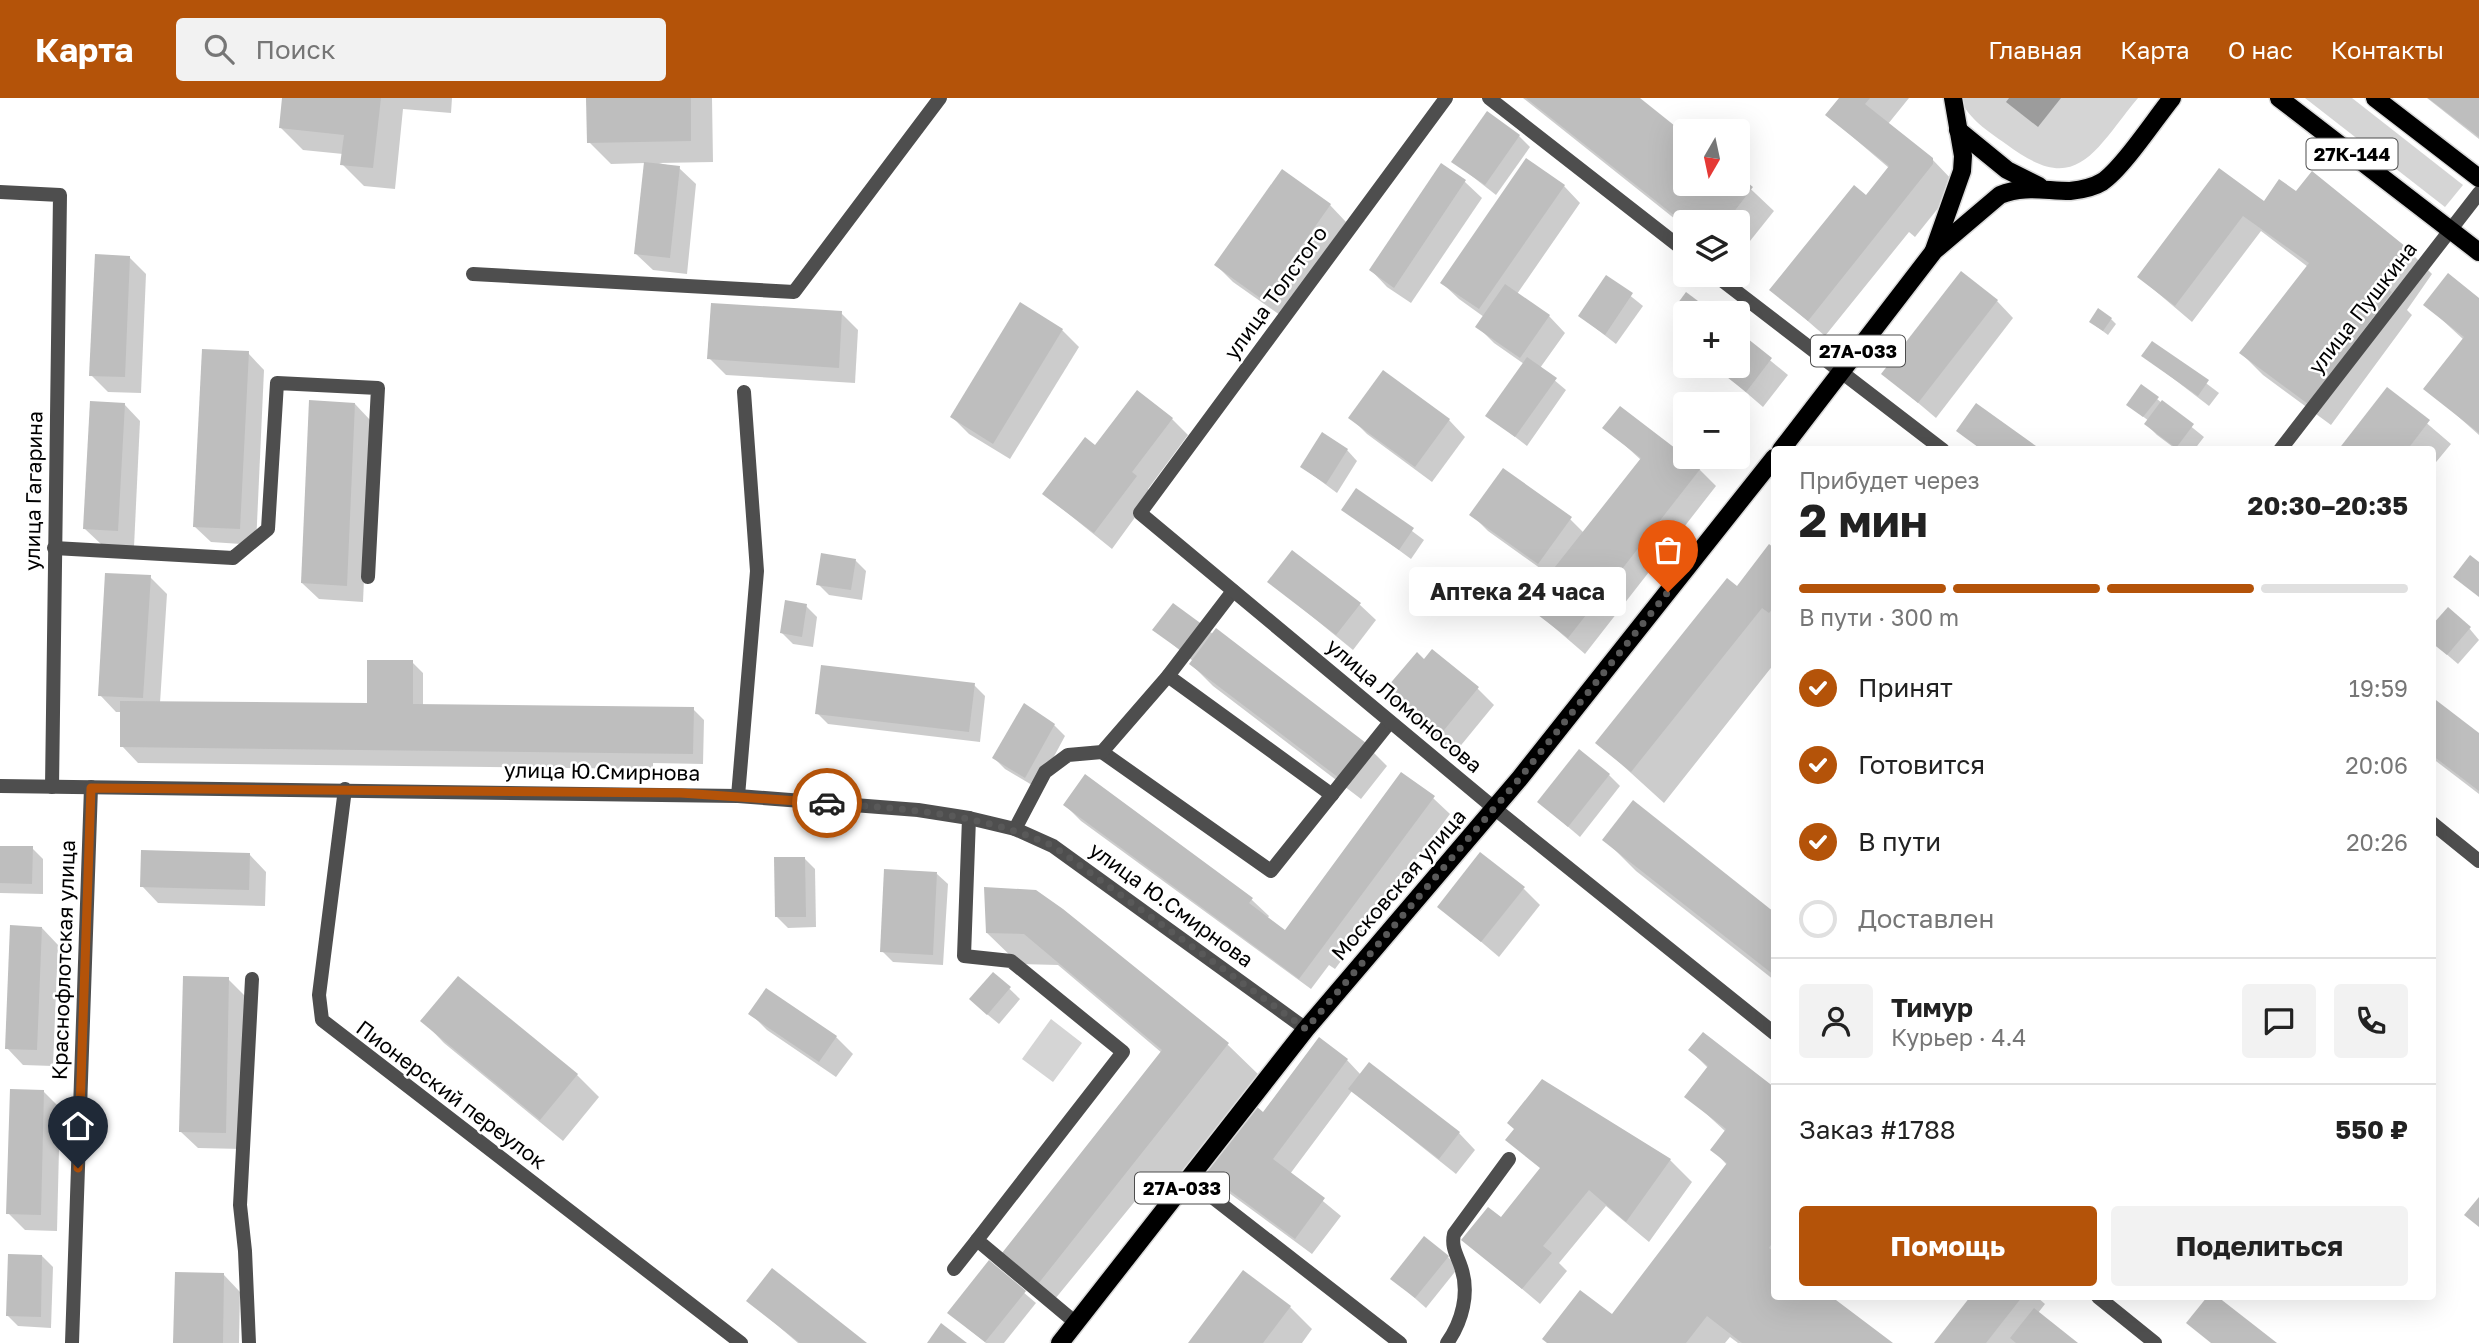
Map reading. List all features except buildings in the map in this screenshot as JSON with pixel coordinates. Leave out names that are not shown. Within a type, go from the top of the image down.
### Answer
[{"type":"main road","points":[[1934,251],[1962,171],[1953,98]]},
{"type":"main road","points":[[1934,251],[2000,195],[2026,188],[2073,191],[2101,183],[2120,164],[2172,98]]},
{"type":"main road","name":"27К-144","points":[[2279,98],[2479,252]]},
{"type":"main road","name":"27К-144","points":[[2375,98],[2479,178]]},
{"type":"main road","points":[[1958,130],[2007,170],[2045,189]]},
{"type":"main road","name":"27А-033","points":[[1784,446],[1934,251]]},
{"type":"main road","name":"Московская улица","points":[[1060,1343],[1306,1029],[1494,808],[1771,462]]},
{"type":"street","points":[[473,274],[794,292],[940,98]]},
{"type":"street","name":"улица Толстого","points":[[1140,513],[1446,98]]},
{"type":"street","points":[[1489,98],[1673,242]]},
{"type":"street","name":"улица Гагарина","points":[[0,192],[60,195],[52,787]]},
{"type":"street","name":"улица Пушкина","points":[[2283,446],[2479,192]]},
{"type":"street","points":[[1730,287],[1938,446]]},
{"type":"street","points":[[54,548],[233,558],[268,529],[277,383],[378,388],[368,577]]},
{"type":"street","points":[[738,796],[757,571],[744,392]]},
{"type":"street","name":"улица Ломоносова","points":[[1140,513],[1494,808],[1771,1030]]},
{"type":"street","points":[[1102,752],[1168,676],[1233,591]]},
{"type":"street","points":[[1168,676],[1332,795]]},
{"type":"street","points":[[1015,829],[1045,772],[1068,755],[1102,752],[1271,871],[1390,722]]},
{"type":"street","name":"улица Ю.Смирнова","points":[[0,786],[738,796],[919,810],[970,818],[1015,829],[1053,846],[1306,1029]]},
{"type":"street","name":"Краснофлотская улица","points":[[72,1343],[91,788]]},
{"type":"street","name":"Пионерский переулок","points":[[345,789],[319,995],[323,1020],[741,1343]]},
{"type":"street","points":[[954,1269],[1123,1052],[1011,961],[964,956],[970,818]]},
{"type":"street","points":[[2436,826],[2479,861]]},
{"type":"street","points":[[249,1343],[240,1205],[252,979]]},
{"type":"street","points":[[1447,1343],[1457,1328],[1465,1290],[1463,1270],[1452,1244],[1454,1234],[1509,1159]]},
{"type":"street","points":[[1189,1179],[1400,1343]]},
{"type":"street","points":[[977,1240],[1076,1323]]},
{"type":"street","points":[[2102,1300],[2155,1343]]},
{"type":"shaded area","points":[[1960,98],[2138,98],[2095,151],[2082,162],[2067,167],[2050,167],[2030,160],[1979,124]]},
{"type":"shaded area","points":[[2009,98],[2061,98],[2038,127],[2006,102]]},
{"type":"shaded area","points":[[2305,98],[2352,98],[2463,185],[2445,207]]},
{"type":"shaded area","points":[[1051,1019],[1082,1043],[1053,1082],[1022,1059]]},
{"type":"way so far","points":[[827,803],[919,810],[970,818],[1015,829],[1053,846],[1306,1029],[1520,778],[1668,592]]},
{"type":"place","name":"Аптека 24 часа","points":[[1668,592]]},
{"type":"route","points":[[78,1168],[91,788],[681,793],[827,803]]}]
